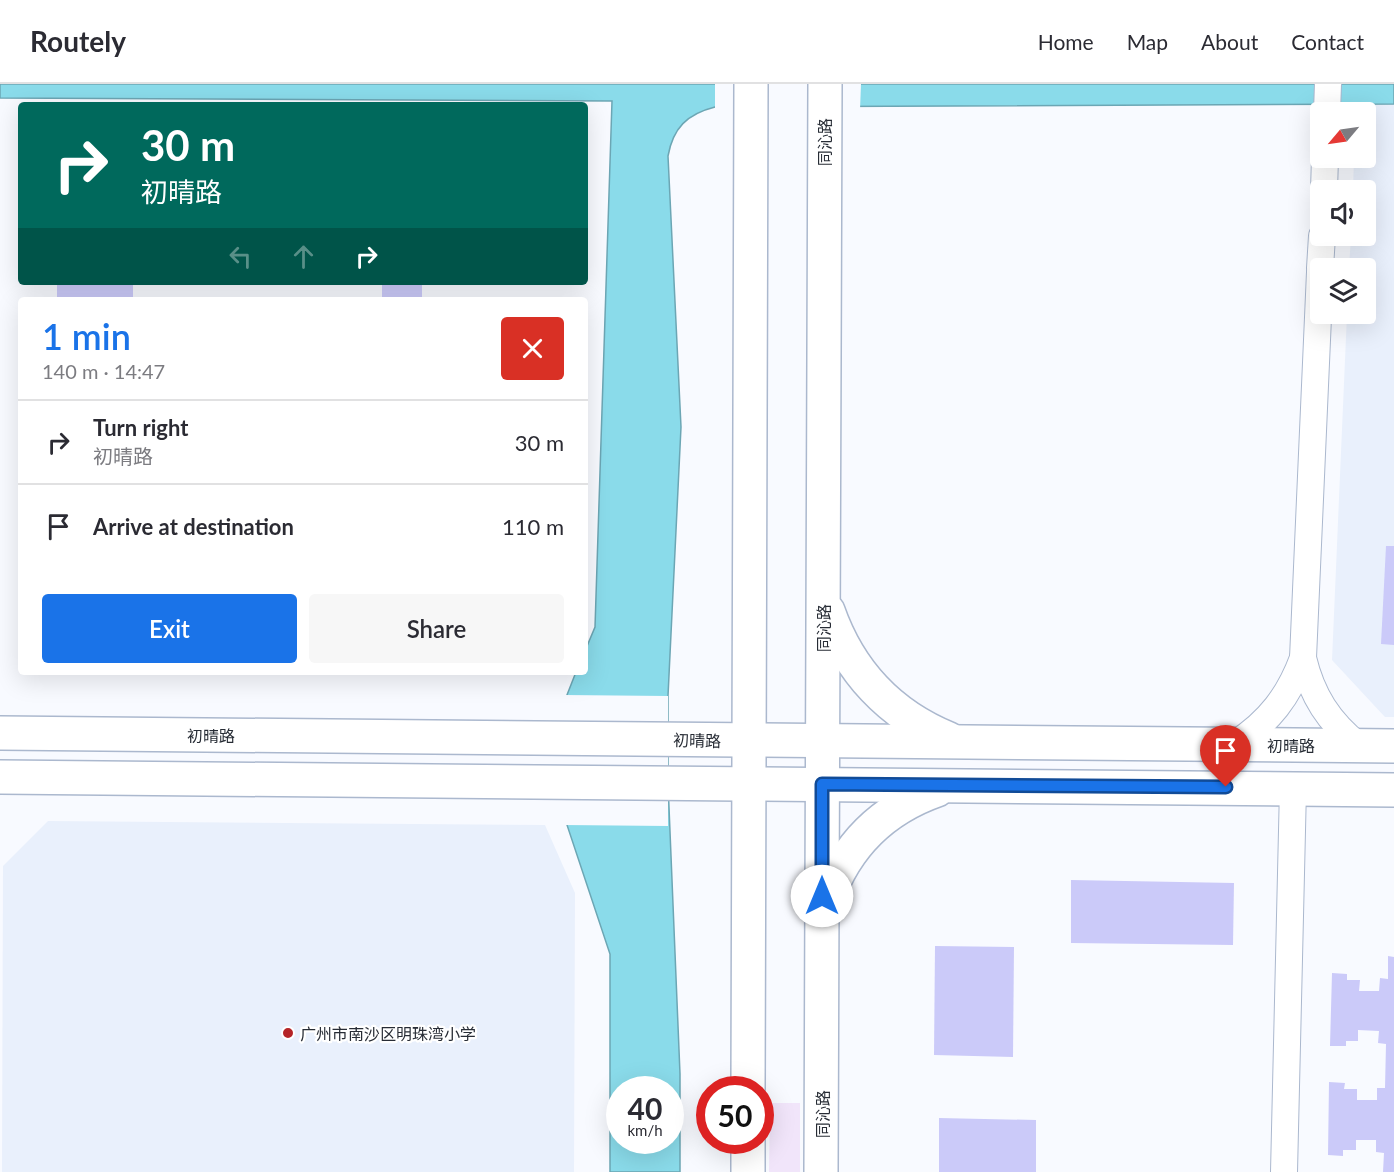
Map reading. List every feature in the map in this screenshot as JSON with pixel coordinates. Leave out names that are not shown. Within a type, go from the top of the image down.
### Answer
[{"type":"main road","points":[[748,1076],[751,84]]},
{"type":"main road","name":"同沁路","points":[[821,1172],[825,84]]},
{"type":"main road","points":[[823,589],[837,634],[848,655],[877,693],[914,722],[956,742]]},
{"type":"main road","name":"初晴路","points":[[0,734],[1394,746]]},
{"type":"main road","points":[[0,777],[1394,790]]},
{"type":"main road","points":[[822,918],[834,879],[855,845],[868,830],[892,811],[918,796],[957,785]]},
{"type":"main road","points":[[748,1154],[748,1172]]},
{"type":"street","points":[[1327,102],[1328,84]]},
{"type":"street","points":[[1318,324],[1303,658],[1313,692],[1322,708],[1359,746]]},
{"type":"street","points":[[1235,744],[1254,732],[1284,699],[1303,658]]},
{"type":"street","points":[[1284,1172],[1293,788]]},
{"type":"shaded area","points":[[1394,104],[1394,717],[1385,717],[1332,660],[1347,324],[1376,324],[1376,258],[1350,258],[1350,246],[1376,246],[1376,180],[1353,180],[1354,168],[1376,168],[1376,105]]},
{"type":"shaded area","name":"广州市南沙区明珠湾小学","points":[[48,821],[545,825],[575,893],[574,1172],[2,1172],[3,866]]},
{"type":"shaded area","points":[[774,1103],[800,1103],[800,1172],[769,1172],[769,1154],[774,1154]]},
{"type":"water","points":[[0,84],[1394,84],[1394,104],[1310,102],[1310,104],[715,107],[689,118],[678,130],[668,156],[681,427],[668,696],[668,783],[680,1076],[610,1076],[610,954],[567,825],[567,695],[575,675],[588,675],[588,644],[595,627],[612,101],[0,98]]},
{"type":"water","points":[[610,1154],[680,1154],[680,1172],[610,1172]]},
{"type":"pier","points":[[715,84],[861,84],[860,110],[715,110]]},
{"type":"pier","points":[[564,695],[668,696],[668,826],[564,825]]},
{"type":"building","points":[[57,285],[133,285],[133,297],[57,297]]},
{"type":"building","points":[[382,285],[422,285],[422,297],[382,297]]},
{"type":"building","points":[[1386,546],[1394,546],[1394,645],[1381,644]]},
{"type":"building","points":[[1071,880],[1234,883],[1233,945],[1071,943]]},
{"type":"building","points":[[935,946],[1014,947],[1013,1057],[934,1055]]},
{"type":"building","points":[[1388,956],[1394,957],[1394,1172],[1383,1172],[1384,1153],[1376,1152],[1376,1140],[1356,1140],[1356,1150],[1343,1150],[1343,1156],[1328,1155],[1329,1082],[1345,1083],[1344,1089],[1357,1089],[1357,1100],[1377,1100],[1377,1088],[1385,1088],[1386,1044],[1378,1043],[1379,1031],[1358,1030],[1358,1041],[1346,1041],[1346,1046],[1330,1046],[1332,973],[1347,974],[1347,980],[1360,980],[1359,991],[1379,991],[1380,978],[1388,979]]},
{"type":"building","points":[[939,1118],[1036,1120],[1036,1172],[939,1172]]},
{"type":"place","name":"广州市南沙区明珠湾小学","points":[[288,1033]]},
{"type":"route","points":[[822,896],[822,784],[1226,787]]}]
